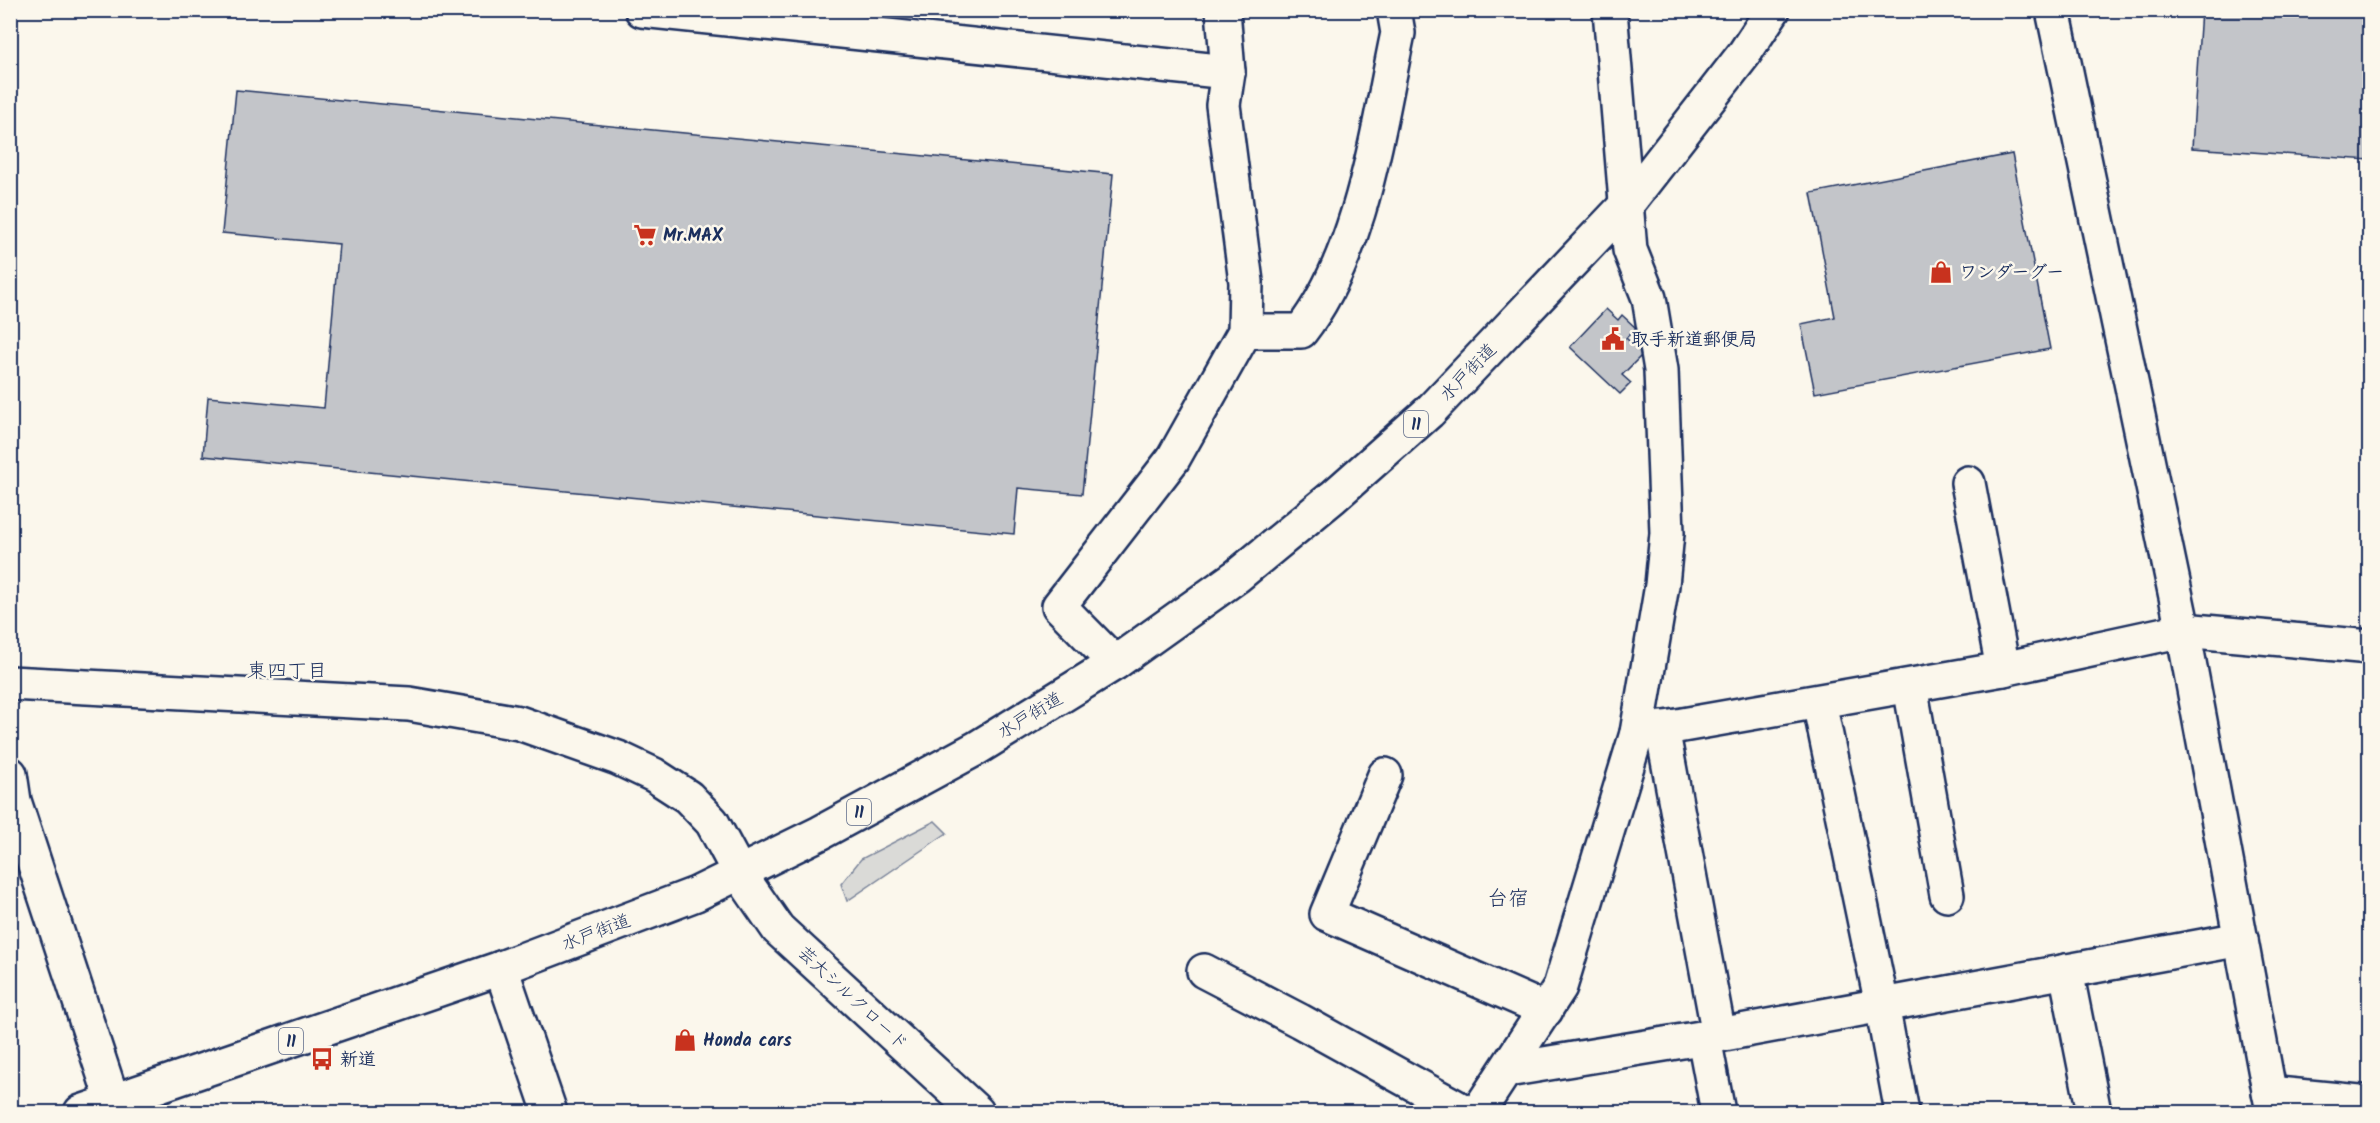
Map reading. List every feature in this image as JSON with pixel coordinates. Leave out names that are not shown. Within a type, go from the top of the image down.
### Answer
[{"type":"street","points":[[642,10],[1228,72]]},
{"type":"street","points":[[1115,663],[1059,606],[1173,459],[1245,331],[1246,282],[1223,105],[1228,72],[1223,10]]},
{"type":"street","points":[[1245,331],[1301,331],[1320,302],[1342,255],[1364,192],[1398,33],[1394,10]]},
{"type":"street","points":[[1478,1113],[1560,987],[1650,731],[1667,533],[1660,370],[1650,298],[1630,250],[1628,203],[1610,10]]},
{"type":"street","name":"水戸街道","points":[[81,1113],[501,968],[654,910],[740,874],[977,748],[1115,663],[1237,576],[1333,497],[1429,412],[1482,359],[1628,203],[1744,54],[1773,10]]},
{"type":"street","points":[[2053,10],[2182,630],[2271,1103],[2370,1103]]},
{"type":"street","points":[[1968,483],[2003,669]]},
{"type":"street","points":[[1650,731],[2003,669],[2182,630],[2370,647]]},
{"type":"street","name":"芸大シルクロード","points":[[10,683],[409,704],[519,723],[618,758],[654,775],[688,797],[712,822],[740,874],[778,929],[977,1113]]},
{"type":"street","points":[[1910,686],[1947,895]]},
{"type":"street","points":[[1819,702],[1902,1113]]},
{"type":"street","points":[[1650,731],[1712,1036],[1718,1113]]},
{"type":"street","points":[[10,774],[14,801],[112,1102]]},
{"type":"street","points":[[1385,775],[1327,914],[1545,1010]]},
{"type":"street","points":[[1507,1070],[1712,1036],[2241,939]]},
{"type":"street","points":[[501,968],[550,1113]]},
{"type":"street","points":[[1204,971],[1300,1021],[1465,1113]]},
{"type":"street","points":[[2066,971],[2094,1113]]},
{"type":"shaded area","points":[[935,821],[947,833],[847,901],[841,884],[861,859]]},
{"type":"building","points":[[2201,10],[2370,10],[2370,160],[2192,148]]},
{"type":"building","points":[[236,90],[1113,174],[1082,494],[1018,488],[1014,534],[203,456],[208,397],[324,408],[339,244],[222,233]]},
{"type":"building","points":[[2012,154],[2050,349],[1815,393],[1801,324],[1835,317],[1811,193]]},
{"type":"building","points":[[1606,309],[1618,320],[1622,315],[1636,328],[1626,338],[1643,354],[1622,375],[1631,383],[1620,394],[1570,347]]},
{"type":"place","name":"Mr.MAX","points":[[645,235]]},
{"type":"place","name":"ワンダーグー","points":[[1941,272]]},
{"type":"place","name":"取手新道郵便局","points":[[1613,339]]},
{"type":"place","name":"Honda cars","points":[[685,1040]]},
{"type":"place","name":"新道","points":[[322,1059]]},
{"type":"district","name":"東四丁目","points":[[287,670]]},
{"type":"district","name":"台宿","points":[[1508,898]]}]
